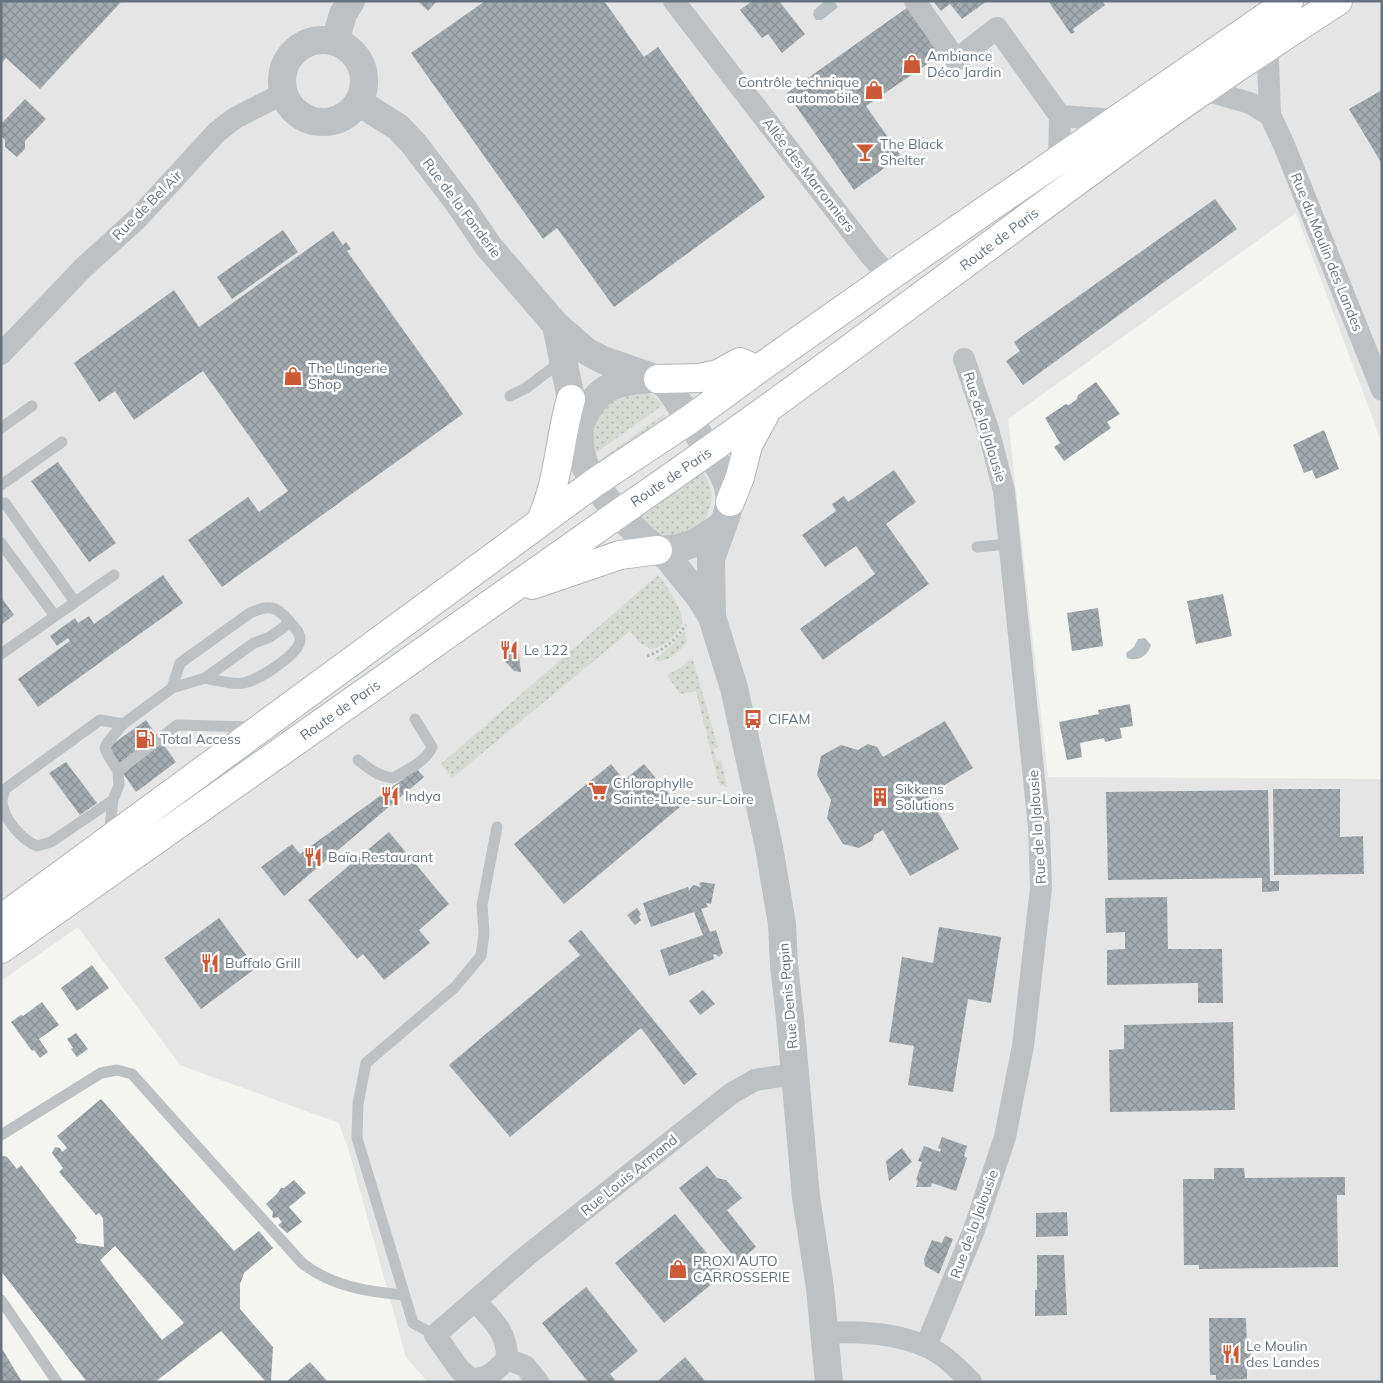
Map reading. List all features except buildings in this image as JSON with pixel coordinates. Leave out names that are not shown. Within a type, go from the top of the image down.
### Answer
[{"type":"main road","points":[[1,919],[594,483],[689,420],[931,248],[1289,1]]},
{"type":"main road","name":"Route de Paris","points":[[1,948],[709,452],[1126,145],[1270,45],[1338,1]]},
{"type":"main road","points":[[931,248],[940,272],[939,284]]},
{"type":"main road","points":[[658,379],[700,378],[718,374],[740,362],[757,370]]},
{"type":"main road","points":[[540,522],[548,505],[556,476],[565,419],[571,399]]},
{"type":"main road","points":[[726,514],[740,477],[748,445],[767,410]]},
{"type":"main road","points":[[509,592],[620,555],[658,550]]},
{"type":"street","points":[[335,42],[343,14],[351,1]]},
{"type":"street","name":"Allée des Marronniers","points":[[674,1],[870,255],[890,277]]},
{"type":"street","points":[[915,1],[956,60],[997,28],[1060,116],[1059,160]]},
{"type":"street","points":[[322,40],[335,42],[350,50],[356,57],[361,67],[364,82],[358,102],[350,112],[341,118],[317,122],[303,117],[294,111],[288,103],[282,84],[283,70],[286,62],[294,52],[310,42],[322,40]]},
{"type":"street","name":"Rue du Moulin des Landes","points":[[1270,45],[1268,62],[1270,115],[1380,379]]},
{"type":"street","points":[[1204,90],[1250,103],[1270,115]]},
{"type":"street","name":"Rue de Bel Air","points":[[1,354],[84,267],[137,220],[217,132],[235,118],[284,93]]},
{"type":"street","name":"Rue de la Fonderie","points":[[358,102],[398,127],[414,144],[459,203],[489,247],[556,325],[574,356]]},
{"type":"street","points":[[1060,116],[1116,120]]},
{"type":"street","points":[[574,356],[603,360],[658,379],[668,387],[725,478],[728,486],[726,514],[711,559],[712,617],[679,569],[618,514],[594,483],[585,466],[580,449],[578,412],[571,399],[574,356]]},
{"type":"street","name":"Rue de la Jalousie","points":[[926,1346],[974,1230],[1005,1137],[1023,1046],[1041,888],[1039,827],[1004,491],[988,429],[964,359]]},
{"type":"street","points":[[578,426],[594,398],[605,389],[620,382],[658,379]]},
{"type":"street","points":[[658,550],[671,550],[691,545],[726,514]]},
{"type":"street","name":"Rue Denis Papin","points":[[712,617],[734,688],[769,847],[782,924],[784,965],[806,1197],[820,1288],[829,1382]]},
{"type":"street","name":"Rue Louis Armand","points":[[475,1301],[529,1254],[732,1093],[755,1080],[794,1074]]},
{"type":"street","points":[[475,1301],[494,1320],[508,1346],[507,1359],[494,1373],[471,1380],[460,1370],[435,1335],[475,1301]]},
{"type":"street","points":[[825,1333],[886,1334],[926,1346],[953,1364],[971,1382]]},
{"type":"street","points":[[507,1359],[525,1366],[538,1382]]},
{"type":"lane","points":[[510,396],[526,388],[574,356]]},
{"type":"lane","points":[[1,428],[32,406]]},
{"type":"lane","points":[[1,485],[62,442]]},
{"type":"lane","points":[[1,503],[5,503],[76,602]]},
{"type":"lane","points":[[1,543],[55,616]]},
{"type":"lane","points":[[977,547],[1009,544]]},
{"type":"lane","points":[[1,654],[114,575]]},
{"type":"lane","points":[[172,688],[180,663],[250,613],[262,608],[274,608],[282,612],[298,632],[301,639],[297,649],[258,678],[242,683],[205,678]]},
{"type":"lane","points":[[109,840],[113,800],[119,785],[118,771],[105,748],[108,742],[123,724],[172,688],[205,678],[254,642],[270,637],[284,627],[289,620]]},
{"type":"lane","points":[[358,760],[370,770],[383,777],[393,778],[430,753],[432,746],[415,719]]},
{"type":"lane","points":[[113,800],[51,842],[37,846],[27,842],[12,824],[4,812],[1,800],[5,790],[100,720],[123,724]]},
{"type":"lane","points":[[118,771],[177,725],[262,727]]},
{"type":"lane","points":[[435,1335],[412,1323],[357,1138],[358,1104],[366,1063],[455,987],[481,956],[484,933],[482,905],[497,827]]},
{"type":"lane","points":[[1,1136],[101,1073],[117,1070],[132,1074],[302,1263],[316,1274],[345,1285],[404,1295]]},
{"type":"lane","points":[[1,1300],[57,1382]]},
{"type":"path","points":[[647,656],[662,650],[672,643],[686,625]]},
{"type":"shaded area","points":[[1,1],[1382,1],[1382,443],[1296,213],[1008,419],[1048,777],[1382,779],[1382,1382],[428,1382],[406,1357],[349,1151],[339,1123],[180,1065],[78,927],[1,981]]},
{"type":"shaded area","points":[[825,1],[834,1],[838,7],[822,20],[816,20],[813,15],[814,10]]},
{"type":"shaded area","points":[[641,391],[654,396],[663,405],[593,455],[588,434],[605,398]]},
{"type":"shaded area","points":[[664,414],[666,419],[600,465],[597,462]]},
{"type":"shaded area","points":[[702,472],[710,488],[712,496],[711,505],[704,521],[691,532],[670,536],[658,534],[639,517]]},
{"type":"shaded area","points":[[658,575],[674,598],[682,618],[681,627],[672,638],[664,644],[651,649],[640,643],[630,631],[452,778],[441,764]]},
{"type":"shaded area","points":[[685,632],[687,642],[677,653],[663,661],[654,660],[671,646]]},
{"type":"shaded area","points":[[1145,638],[1151,645],[1148,652],[1139,659],[1127,658],[1126,653],[1134,647],[1138,639]]},
{"type":"shaded area","points":[[691,658],[718,747],[713,749],[717,761],[721,760],[727,787],[720,785],[718,780],[696,691],[680,694],[667,675],[680,668]]},
{"type":"place","name":"Ambiance Déco Jardin","points":[[912,64]]},
{"type":"place","name":"Contrôle technique automobile","points":[[874,90]]},
{"type":"place","name":"The Black Shelter","points":[[865,152]]},
{"type":"place","name":"The Lingerie Shop","points":[[293,376]]},
{"type":"place","name":"Le 122","points":[[509,650]]},
{"type":"place","name":"CIFAM","points":[[753,719]]},
{"type":"place","name":"Total Access","points":[[145,739]]},
{"type":"place","name":"Chlorophylle Sainte-Luce-sur-Loire","points":[[598,791]]},
{"type":"place","name":"Indya","points":[[390,796]]},
{"type":"place","name":"Sikkens Solutions","points":[[880,797]]},
{"type":"place","name":"Baïa Restaurant","points":[[313,857]]},
{"type":"place","name":"Buffalo Grill","points":[[210,963]]},
{"type":"place","name":"PROXI AUTO CARROSSERIE","points":[[678,1269]]},
{"type":"place","name":"Le Moulin des Landes","points":[[1231,1354]]}]
